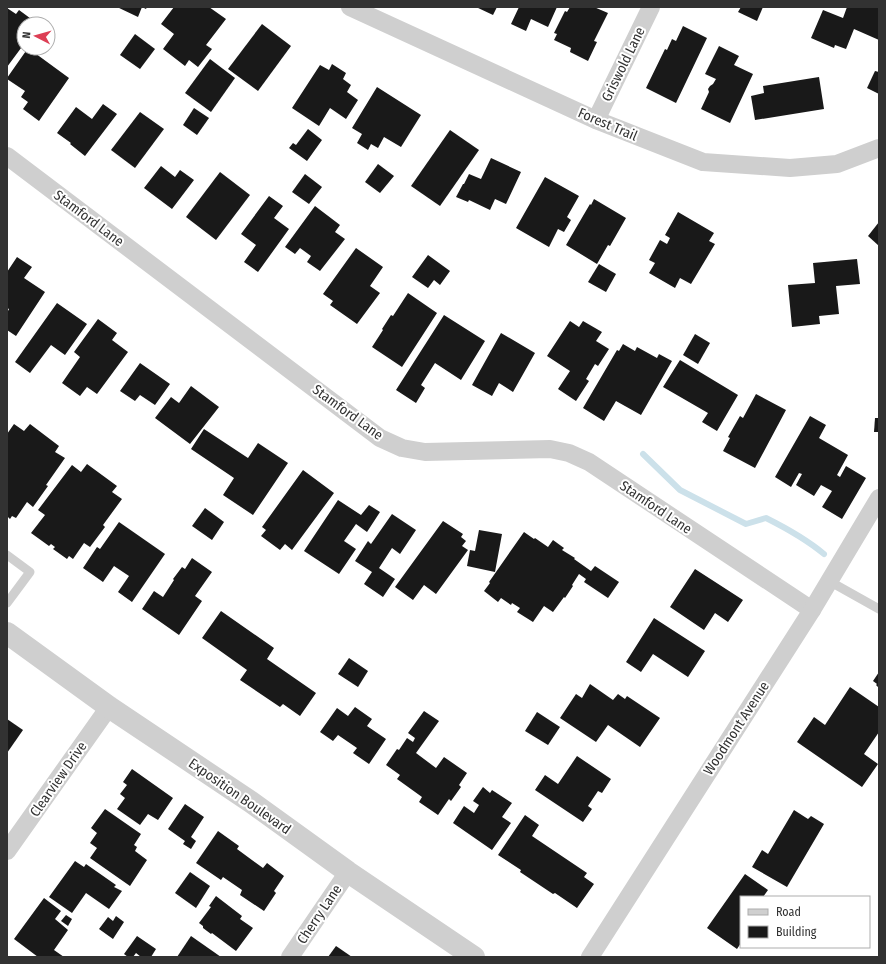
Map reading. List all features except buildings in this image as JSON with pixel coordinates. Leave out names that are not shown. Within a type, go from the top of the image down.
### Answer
[{"type":"street","name":"Forest Trail","points":[[350,7],[596,120],[703,162],[790,168],[821,166],[837,164],[879,148]]},
{"type":"street","name":"Griswold Lane","points":[[596,120],[651,7]]},
{"type":"street","name":"Stamford Lane","points":[[7,156],[380,438],[402,448],[425,452],[550,449],[568,453],[589,462],[812,610]]},
{"type":"street","name":"Woodmont Avenue","points":[[590,957],[812,610],[879,498]]},
{"type":"street","name":"Exposition Boulevard","points":[[7,633],[109,707],[251,802],[348,872],[474,957]]},
{"type":"street","name":"Clearview Drive","points":[[7,851],[109,707]]},
{"type":"street","name":"Cherry Lane","points":[[290,957],[348,872]]},
{"type":"lane","points":[[7,555],[30,572],[7,603]]},
{"type":"lane","points":[[829,581],[879,609]]},
{"type":"waterway","points":[[643,454],[680,490],[746,524],[766,518],[796,534],[824,554]]}]
